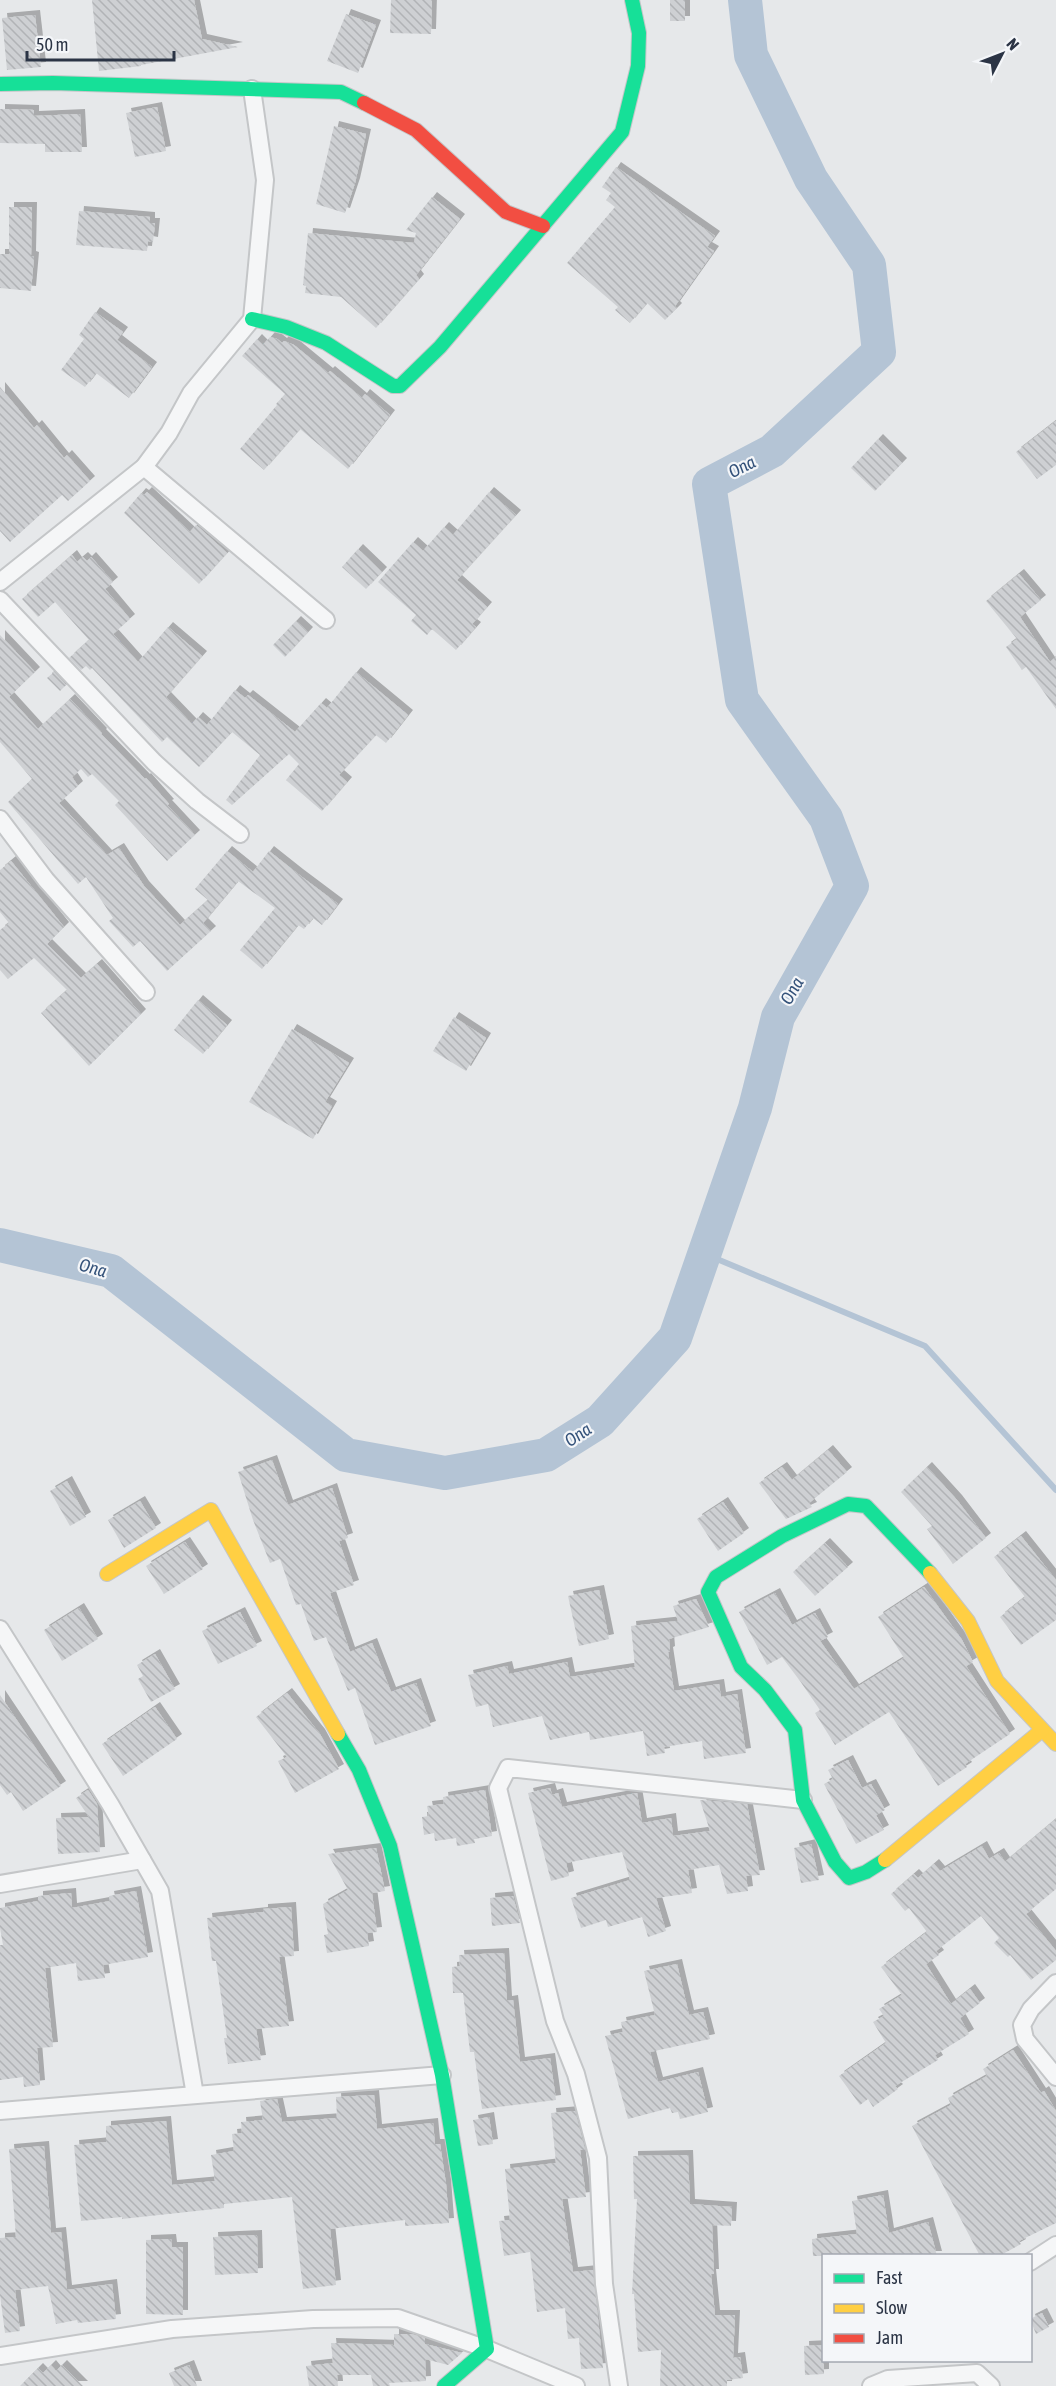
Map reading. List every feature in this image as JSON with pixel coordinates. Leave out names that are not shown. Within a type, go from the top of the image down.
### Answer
[{"type":"street","points":[[252,319],[286,327],[326,343],[393,386],[400,386],[440,347],[622,132],[636,89],[640,50],[632,0]]},
{"type":"street","points":[[0,84],[53,83],[340,92],[416,130],[506,212],[543,226]]},
{"type":"street","points":[[0,582],[144,467],[169,433],[191,393],[252,319],[265,180],[252,89]]},
{"type":"street","points":[[144,467],[326,620]]},
{"type":"street","points":[[0,600],[154,762],[197,801],[240,834]]},
{"type":"street","points":[[0,819],[46,880],[146,992]]},
{"type":"street","points":[[1042,1730],[887,1859],[866,1872],[849,1878],[835,1862],[803,1800],[795,1730],[765,1690],[741,1667],[708,1592],[716,1577],[782,1536],[848,1504],[866,1506],[924,1565],[968,1621],[997,1681],[1056,1744]]},
{"type":"street","points":[[107,1574],[211,1510],[359,1770],[390,1846],[442,2075],[487,2349]]},
{"type":"street","points":[[0,1629],[110,1804],[160,1891],[195,2095]]},
{"type":"street","points":[[619,2386],[604,2284],[598,2158],[576,2074],[555,2021],[498,1788],[508,1768],[803,1800]]},
{"type":"street","points":[[0,1884],[142,1860]]},
{"type":"street","points":[[1056,1983],[1031,2009],[1022,2025],[1025,2039],[1056,2077]]},
{"type":"street","points":[[0,2110],[442,2075]]},
{"type":"street","points":[[1032,2261],[1056,2245]]},
{"type":"street","points":[[0,2356],[172,2329],[313,2319],[398,2318],[487,2349],[576,2386]]},
{"type":"street","points":[[444,2386],[487,2349]]},
{"type":"street","points":[[871,2386],[888,2379],[978,2367],[992,2386]]},
{"type":"building","points":[[92,0],[194,0],[202,39],[238,47],[141,66],[99,71]]},
{"type":"building","points":[[391,0],[432,0],[431,34],[390,33]]},
{"type":"building","points":[[670,0],[685,0],[685,21],[670,21]]},
{"type":"building","points":[[346,14],[376,25],[358,73],[327,61]]},
{"type":"building","points":[[35,15],[41,67],[7,70],[2,18]]},
{"type":"building","points":[[157,107],[166,151],[135,157],[126,113]]},
{"type":"building","points":[[0,109],[34,110],[34,116],[80,114],[82,152],[45,152],[45,144],[0,143]]},
{"type":"building","points":[[334,126],[366,134],[355,183],[345,213],[316,204]]},
{"type":"building","points":[[616,167],[715,236],[707,247],[714,251],[675,306],[677,308],[665,320],[647,303],[630,323],[615,310],[618,307],[567,263],[615,207],[606,200],[611,193],[602,187]]},
{"type":"building","points":[[432,197],[460,219],[416,275],[419,279],[376,328],[341,297],[305,293],[306,286],[303,285],[308,233],[414,243],[416,233],[406,230]]},
{"type":"building","points":[[9,207],[32,207],[31,256],[34,257],[31,291],[0,288],[0,254],[9,254]]},
{"type":"building","points":[[79,211],[150,217],[150,223],[155,223],[153,242],[148,241],[147,251],[76,245]]},
{"type":"building","points":[[95,312],[123,332],[117,340],[152,367],[129,398],[96,373],[85,387],[61,370],[84,339],[79,335]]},
{"type":"building","points":[[270,337],[282,343],[284,341],[294,345],[362,398],[365,394],[390,415],[348,469],[300,429],[264,470],[240,449],[285,394],[242,356],[257,339],[263,345]]},
{"type":"building","points":[[0,387],[34,428],[37,425],[64,458],[67,455],[90,481],[68,501],[62,495],[10,542],[0,531]]},
{"type":"building","points":[[1056,421],[1056,465],[1037,479],[1016,452]]},
{"type":"building","points":[[878,439],[902,463],[875,491],[851,468]]},
{"type":"building","points":[[147,492],[190,532],[196,525],[227,553],[199,584],[124,513],[141,493],[144,495]]},
{"type":"building","points":[[489,492],[516,515],[457,580],[487,607],[472,624],[476,627],[456,650],[432,629],[427,635],[411,621],[416,615],[378,582],[413,542],[423,551],[444,527],[453,535]]},
{"type":"building","points":[[358,549],[382,572],[366,589],[342,567]]},
{"type":"building","points":[[72,555],[77,562],[83,557],[87,561],[91,557],[113,582],[105,589],[130,619],[113,634],[138,662],[168,627],[202,656],[166,697],[192,724],[198,717],[207,725],[235,690],[245,698],[248,695],[295,732],[321,703],[327,708],[356,672],[408,715],[386,743],[376,735],[339,775],[347,782],[322,811],[286,780],[299,764],[289,754],[232,805],[226,800],[260,755],[232,732],[199,767],[167,737],[162,742],[92,668],[90,670],[86,666],[81,670],[69,658],[89,640],[55,602],[38,617],[22,599]]},
{"type":"building","points":[[1019,574],[1041,600],[1020,617],[1050,662],[1056,657],[1056,709],[1026,667],[1022,670],[1006,647],[1017,639],[986,601]]},
{"type":"building","points":[[296,621],[308,632],[285,657],[273,645]]},
{"type":"building","points":[[0,635],[35,672],[9,697],[38,729],[70,699],[101,734],[146,778],[195,835],[167,861],[115,805],[119,801],[92,774],[88,777],[81,769],[72,777],[78,786],[59,803],[107,855],[119,848],[144,886],[180,925],[208,900],[195,889],[227,851],[253,872],[269,851],[338,904],[322,925],[313,918],[304,929],[298,925],[262,969],[240,950],[275,908],[238,881],[203,923],[211,931],[167,971],[140,941],[133,947],[109,921],[113,918],[86,877],[78,884],[8,802],[32,779],[0,742]]},
{"type":"building","points":[[54,672],[66,685],[60,691],[47,678]]},
{"type":"building","points":[[11,861],[64,927],[47,944],[81,978],[97,964],[141,1014],[89,1066],[41,1013],[67,990],[34,958],[8,979],[0,970],[0,930],[9,923],[0,912],[0,870]]},
{"type":"building","points":[[198,1000],[227,1025],[203,1054],[174,1030]]},
{"type":"building","points":[[454,1017],[486,1038],[466,1071],[433,1051]]},
{"type":"building","points":[[292,1029],[349,1063],[325,1102],[332,1106],[313,1139],[249,1102]]},
{"type":"building","points":[[828,1450],[847,1472],[809,1503],[812,1507],[786,1519],[759,1483],[782,1467],[792,1480]]},
{"type":"building","points":[[272,1460],[288,1505],[332,1488],[348,1538],[339,1541],[354,1585],[330,1593],[350,1652],[372,1643],[391,1692],[416,1683],[431,1726],[375,1745],[355,1688],[348,1691],[326,1637],[314,1641],[301,1604],[296,1605],[280,1559],[270,1563],[253,1520],[238,1472]]},
{"type":"building","points":[[927,1467],[957,1500],[986,1538],[953,1564],[927,1529],[932,1526],[901,1492]]},
{"type":"building","points":[[67,1481],[86,1517],[70,1526],[50,1491]]},
{"type":"building","points":[[140,1501],[156,1528],[124,1548],[108,1520]]},
{"type":"building","points":[[723,1502],[744,1533],[718,1551],[697,1519]]},
{"type":"building","points":[[1021,1536],[1056,1580],[1056,1620],[1021,1645],[1000,1617],[1025,1597],[994,1557]]},
{"type":"building","points":[[185,1542],[203,1569],[164,1594],[146,1566]]},
{"type":"building","points":[[825,1543],[848,1567],[815,1596],[793,1572]]},
{"type":"building","points":[[924,1587],[962,1640],[973,1662],[966,1666],[1010,1734],[965,1764],[967,1767],[938,1786],[889,1712],[835,1745],[815,1713],[820,1710],[800,1681],[782,1657],[767,1665],[739,1612],[775,1593],[792,1625],[815,1613],[828,1637],[820,1641],[854,1689],[904,1658],[878,1617]]},
{"type":"building","points":[[599,1590],[609,1639],[579,1646],[568,1596]]},
{"type":"building","points":[[696,1599],[709,1627],[669,1639],[670,1651],[668,1652],[674,1691],[719,1684],[721,1697],[737,1694],[746,1753],[704,1759],[702,1741],[664,1747],[665,1753],[647,1756],[643,1731],[590,1740],[589,1732],[550,1740],[542,1716],[493,1727],[488,1704],[476,1707],[468,1675],[507,1666],[509,1674],[567,1662],[570,1677],[635,1667],[631,1626],[678,1621],[673,1606]]},
{"type":"building","points":[[79,1608],[98,1639],[62,1661],[44,1630]]},
{"type":"building","points":[[240,1612],[257,1646],[218,1664],[202,1631]]},
{"type":"building","points":[[155,1654],[175,1689],[151,1702],[138,1679],[143,1676],[137,1665]]},
{"type":"building","points":[[287,1693],[320,1734],[339,1769],[295,1793],[278,1761],[287,1757],[256,1717]]},
{"type":"building","points":[[0,1695],[61,1786],[23,1811],[11,1792],[7,1795],[0,1785]]},
{"type":"building","points":[[155,1707],[177,1739],[123,1776],[102,1744]]},
{"type":"building","points":[[848,1760],[862,1788],[871,1784],[885,1810],[876,1815],[884,1830],[856,1844],[824,1784],[833,1779],[828,1770]]},
{"type":"building","points":[[550,1788],[552,1795],[558,1793],[562,1807],[637,1793],[642,1823],[671,1818],[673,1836],[710,1831],[700,1800],[747,1804],[760,1875],[746,1876],[748,1891],[727,1894],[719,1865],[688,1870],[692,1893],[656,1898],[666,1931],[648,1937],[642,1917],[608,1927],[606,1920],[581,1928],[571,1898],[630,1880],[622,1852],[566,1863],[569,1876],[551,1881],[528,1793]]},
{"type":"building","points":[[88,1790],[97,1804],[100,1852],[58,1854],[56,1818],[89,1817],[76,1798]]},
{"type":"building","points":[[485,1790],[492,1836],[474,1839],[475,1843],[457,1846],[456,1838],[435,1841],[434,1833],[424,1835],[422,1817],[429,1816],[427,1806],[444,1804],[443,1797]]},
{"type":"building","points":[[1056,1819],[1056,1889],[1026,1914],[1056,1951],[1056,1960],[1031,1980],[1010,1955],[1008,1957],[994,1943],[999,1938],[981,1916],[936,1951],[939,1955],[926,1964],[951,2004],[970,1989],[980,2003],[960,2018],[969,2034],[935,2055],[938,2060],[895,2086],[898,2089],[873,2107],[868,2099],[860,2105],[839,2076],[886,2043],[873,2022],[884,2016],[879,2009],[902,1995],[881,1967],[927,1932],[909,1908],[905,1911],[891,1894],[914,1874],[918,1878],[934,1864],[940,1871],[982,1846],[989,1859],[999,1853],[1005,1862]]},
{"type":"building","points":[[811,1844],[819,1880],[801,1883],[794,1848]]},
{"type":"building","points":[[376,1848],[385,1891],[372,1893],[377,1932],[367,1933],[369,1946],[327,1953],[324,1935],[328,1934],[323,1904],[348,1890],[328,1854]]},
{"type":"building","points":[[136,1891],[148,1957],[103,1965],[105,1978],[78,1981],[76,1963],[45,1968],[53,2047],[37,2048],[40,2085],[24,2087],[23,2077],[0,2080],[0,1945],[3,1945],[0,1908],[38,1901],[38,1896],[71,1893],[72,1908],[110,1901],[109,1896]]},
{"type":"building","points":[[513,1896],[520,1923],[492,1926],[490,1898]]},
{"type":"building","points":[[291,1907],[294,1956],[279,1957],[289,2026],[256,2029],[261,2060],[228,2064],[224,2038],[227,2038],[216,1961],[212,1961],[207,1918]]},
{"type":"building","points":[[504,1953],[507,2001],[513,2000],[520,2062],[550,2058],[556,2100],[482,2109],[474,2052],[470,2052],[463,1993],[453,1993],[452,1967],[460,1966],[459,1955]]},
{"type":"building","points":[[677,1964],[689,2015],[703,2012],[710,2039],[650,2052],[658,2082],[698,2072],[708,2112],[680,2119],[678,2112],[672,2113],[670,2108],[628,2119],[605,2036],[623,2032],[621,2022],[655,2015],[644,1971]]},
{"type":"building","points":[[1013,2050],[1041,2093],[1044,2091],[1056,2111],[1056,2223],[1019,2241],[1021,2244],[1003,2254],[979,2254],[912,2126],[951,2105],[948,2098],[987,2076],[983,2069]]},
{"type":"building","points":[[374,2095],[377,2129],[433,2123],[435,2144],[440,2144],[449,2223],[405,2226],[405,2220],[330,2229],[336,2285],[303,2289],[292,2197],[224,2204],[224,2208],[81,2221],[74,2145],[106,2142],[106,2126],[166,2121],[172,2185],[215,2181],[211,2155],[234,2151],[232,2134],[242,2133],[241,2122],[263,2120],[260,2101],[277,2099],[282,2122],[337,2118],[336,2097]]},
{"type":"building","points":[[575,2111],[585,2150],[580,2150],[586,2197],[562,2199],[573,2272],[593,2270],[603,2368],[581,2369],[579,2338],[568,2339],[565,2308],[537,2312],[530,2252],[504,2256],[499,2221],[510,2220],[505,2169],[556,2163],[551,2113]]},
{"type":"building","points":[[489,2117],[493,2144],[478,2146],[473,2120]]},
{"type":"building","points":[[44,2146],[51,2233],[61,2232],[67,2290],[112,2284],[116,2319],[78,2323],[77,2320],[56,2324],[48,2286],[15,2290],[20,2331],[5,2333],[0,2295],[0,2238],[16,2237],[9,2149]]},
{"type":"building","points":[[688,2155],[690,2204],[732,2207],[731,2226],[712,2225],[714,2274],[711,2274],[715,2315],[735,2315],[733,2358],[740,2357],[743,2378],[727,2380],[727,2386],[660,2386],[661,2350],[638,2352],[634,2294],[632,2294],[637,2199],[634,2199],[633,2156]]},
{"type":"building","points":[[883,2195],[889,2233],[928,2222],[936,2254],[822,2254],[822,2256],[813,2256],[812,2239],[857,2234],[852,2201]]},
{"type":"building","points":[[257,2235],[258,2273],[215,2275],[213,2237]]},
{"type":"building","points":[[171,2239],[172,2247],[183,2247],[183,2315],[146,2314],[146,2240]]},
{"type":"building","points":[[1042,2313],[1049,2327],[1036,2334],[1032,2318]]},
{"type":"building","points":[[394,2334],[411,2334],[425,2338],[425,2344],[462,2353],[448,2365],[425,2359],[426,2381],[373,2386],[371,2375],[337,2375],[338,2386],[309,2386],[306,2366],[333,2363],[331,2343],[394,2345]]},
{"type":"building","points":[[822,2345],[824,2374],[805,2375],[804,2346]]},
{"type":"building","points":[[51,2365],[56,2371],[62,2365],[83,2386],[20,2386],[38,2368],[43,2373]]},
{"type":"building","points":[[189,2365],[197,2386],[174,2386],[169,2373]]},
{"type":"waterway","name":"Ona","points":[[0,1245],[111,1271],[346,1455],[445,1473],[546,1455],[600,1421],[675,1338],[755,1108],[778,1017],[852,886],[826,818],[742,700],[709,484],[772,451],[879,352],[869,265],[811,179],[751,55],[745,0]]},
{"type":"waterway","points":[[705,1254],[925,1346],[1056,1490]]},
{"type":"traffic: fast","points":[[252,319],[286,327],[326,343],[393,386],[400,386],[440,347],[622,132],[638,66],[639,33],[632,0]]},
{"type":"traffic: fast","points":[[0,84],[53,83],[341,92],[364,103]]},
{"type":"traffic: fast","points":[[885,1860],[866,1872],[849,1878],[835,1862],[803,1800],[795,1730],[765,1690],[741,1667],[708,1592],[716,1577],[782,1536],[848,1504],[866,1506],[930,1573]]},
{"type":"traffic: fast","points":[[338,1734],[359,1770],[390,1846],[442,2075],[487,2349],[444,2386]]},
{"type":"traffic: slow","points":[[107,1574],[211,1510],[338,1734]]},
{"type":"traffic: slow","points":[[930,1573],[968,1621],[997,1681],[1056,1744]]},
{"type":"traffic: slow","points":[[885,1860],[1042,1730]]},
{"type":"traffic: jam","points":[[364,103],[416,130],[506,212],[543,226]]}]
